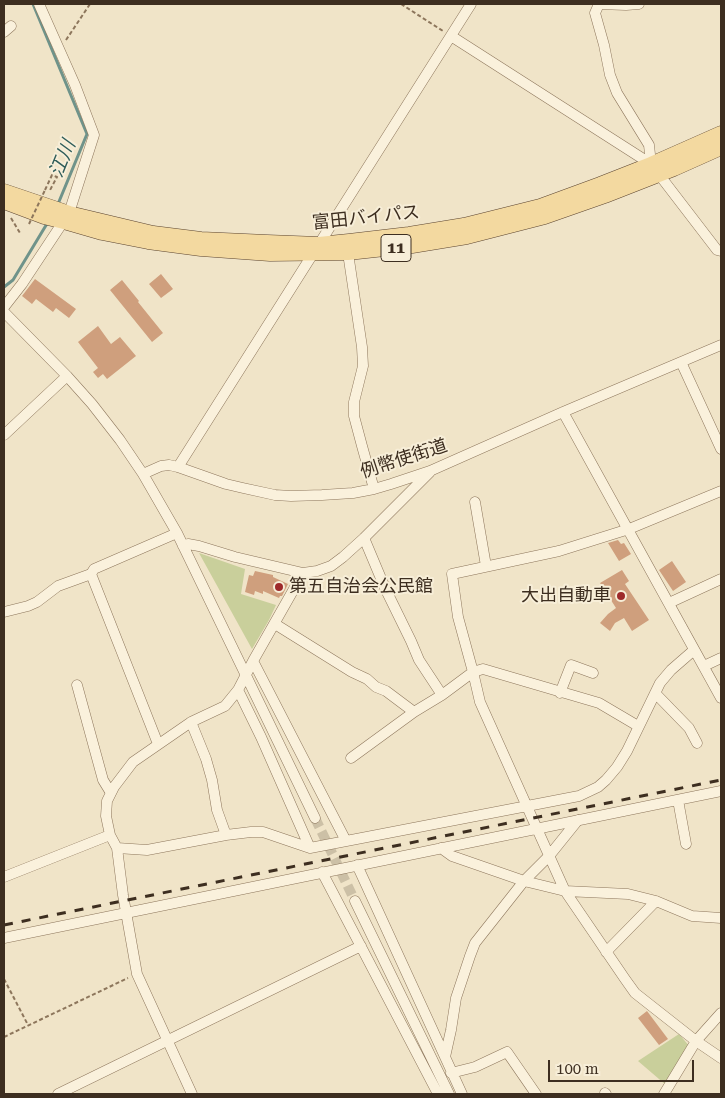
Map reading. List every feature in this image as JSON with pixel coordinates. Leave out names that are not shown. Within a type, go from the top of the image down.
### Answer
[{"type":"main road","name":"富田バイパス","points":[[315,249],[348,253],[412,246],[467,237],[545,217],[588,202],[655,170],[721,133]]},
{"type":"main road","name":"富田バイパス","points":[[4,202],[64,217],[102,233],[148,242],[192,248],[270,254],[315,249],[464,225],[540,206],[600,184],[655,170],[721,148]]},
{"type":"main road","name":"富田バイパス","points":[[4,191],[46,212]]},
{"type":"street","points":[[4,307],[22,284],[64,217],[94,135],[75,85],[39,4]]},
{"type":"street","points":[[178,466],[472,4]]},
{"type":"street","points":[[640,4],[599,4],[594,13],[617,93],[649,145],[655,170]]},
{"type":"street","points":[[451,36],[655,170],[717,250],[721,251]]},
{"type":"street","points":[[348,253],[362,347],[363,366],[354,402],[354,416],[374,489]]},
{"type":"street","points":[[4,312],[67,376],[105,420],[143,474],[177,533],[315,818]]},
{"type":"street","name":"例幣使街道","points":[[143,474],[161,466],[178,466],[226,484],[275,495],[322,495],[353,493],[374,489],[430,471],[721,345]]},
{"type":"street","points":[[681,362],[721,450]]},
{"type":"street","points":[[4,435],[67,376]]},
{"type":"street","points":[[563,412],[721,698]]},
{"type":"street","points":[[183,546],[188,544],[199,546],[235,557],[303,573],[317,571],[330,566],[343,557],[430,471]]},
{"type":"street","points":[[721,491],[629,529],[559,551],[452,574],[458,617],[474,672],[480,702],[565,891],[636,993],[696,1041],[721,1058]]},
{"type":"street","points":[[475,502],[486,566]]},
{"type":"street","points":[[4,612],[37,602],[58,586],[91,574],[94,570],[177,533]]},
{"type":"street","points":[[364,538],[419,660],[442,695]]},
{"type":"street","points":[[192,1094],[137,974],[120,878],[117,848],[110,835],[106,816],[108,801],[114,788],[133,762],[191,722],[226,706],[238,690],[303,573]]},
{"type":"street","points":[[91,574],[158,744]]},
{"type":"street","points":[[669,603],[721,579]]},
{"type":"street","points":[[275,624],[352,672],[367,679],[376,687],[386,691],[414,712]]},
{"type":"street","points":[[117,848],[146,850],[251,832],[262,832],[310,848],[579,796],[598,787],[617,767],[627,751],[660,683],[671,670],[694,650]]},
{"type":"street","points":[[704,666],[721,658]]},
{"type":"street","points":[[253,661],[346,841]]},
{"type":"street","points":[[560,693],[571,665],[593,673]]},
{"type":"street","points":[[352,758],[414,712],[474,672],[483,669],[599,703],[638,726]]},
{"type":"street","points":[[77,685],[103,780],[111,793]]},
{"type":"street","points":[[238,690],[310,848]]},
{"type":"street","points":[[655,693],[689,728],[697,743]]},
{"type":"street","points":[[191,722],[206,760],[212,780],[217,810],[226,836]]},
{"type":"street","points":[[4,938],[721,791]]},
{"type":"street","points":[[678,800],[686,844]]},
{"type":"street","points":[[445,1057],[456,998],[475,943],[524,881],[549,856],[578,820]]},
{"type":"street","points":[[4,877],[110,835]]},
{"type":"street","points":[[441,848],[452,856],[524,881],[565,891],[628,894],[656,901],[692,916],[721,918]]},
{"type":"street","points":[[357,865],[462,1094]]},
{"type":"street","points":[[322,872],[434,1093]]},
{"type":"street","points":[[355,901],[449,1094]]},
{"type":"street","points":[[606,952],[656,901]]},
{"type":"street","points":[[58,1094],[361,946]]},
{"type":"street","points":[[664,1094],[696,1041],[719,1019]]},
{"type":"street","points":[[451,1073],[475,1067],[507,1052],[536,1094]]},
{"type":"path","points":[[59,50],[90,4]]},
{"type":"path","points":[[401,4],[451,36]]},
{"type":"path","points":[[22,222],[29,224],[52,175],[57,176],[49,192]]},
{"type":"path","points":[[16,219],[10,216],[20,233]]},
{"type":"path","points":[[4,1037],[137,974]]},
{"type":"path","points":[[4,979],[28,1025]]},
{"type":"green space","points":[[199,553],[245,569],[241,594],[276,605],[252,649]]},
{"type":"green space","points":[[679,1034],[690,1047],[666,1085],[638,1061]]},
{"type":"building","points":[[161,274],[173,289],[161,298],[149,284]]},
{"type":"building","points":[[35,279],[76,309],[69,318],[56,308],[53,312],[36,299],[32,304],[22,296]]},
{"type":"building","points":[[122,280],[163,333],[152,342],[110,290]]},
{"type":"building","points":[[98,326],[111,344],[120,337],[136,356],[107,379],[103,374],[98,378],[93,372],[98,368],[78,342]]},
{"type":"building","points":[[618,540],[621,544],[624,543],[631,554],[619,561],[608,543]]},
{"type":"building","points":[[672,561],[686,582],[673,591],[659,570]]},
{"type":"building","name":"大出自動車","points":[[622,570],[629,581],[625,584],[649,620],[632,631],[624,618],[615,623],[610,631],[600,623],[616,608],[600,583]]},
{"type":"building","points":[[255,571],[273,575],[273,577],[288,584],[282,596],[279,598],[263,591],[263,594],[255,591],[254,595],[245,592],[249,575],[253,576]]},
{"type":"building","points":[[647,1011],[668,1039],[659,1045],[638,1018]]},
{"type":"waterway","name":"江川","points":[[33,4],[87,134],[58,204]]},
{"type":"waterway","name":"江川","points":[[4,287],[13,280],[48,222]]},
{"type":"tunnel","points":[[315,818],[355,901]]},
{"type":"railway","points":[[4,925],[721,780]]},
{"type":"place","name":"第五自治会公民館","points":[[279,587]]},
{"type":"place","name":"大出自動車","points":[[621,596]]}]
